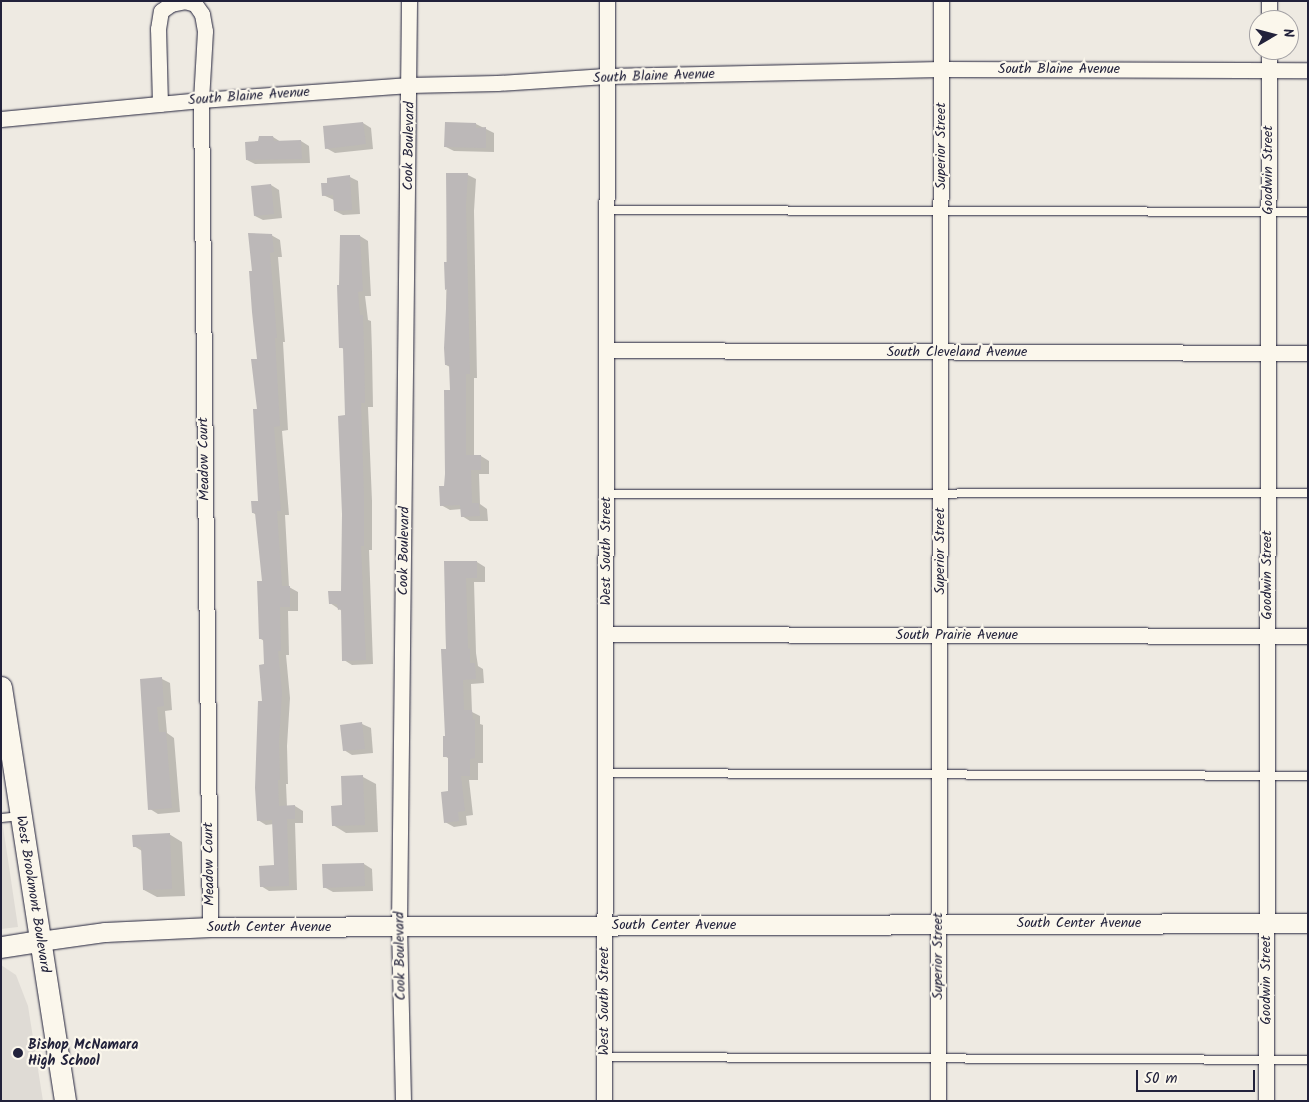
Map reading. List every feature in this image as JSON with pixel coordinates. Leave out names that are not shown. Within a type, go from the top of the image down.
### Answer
[{"type":"main road","name":"West Brookmont Boulevard","points":[[2,699],[11,770],[11,817],[40,941],[65,1101]]},
{"type":"main road","points":[[1,947],[40,941]]},
{"type":"street","name":"Meadow Court","points":[[160,104],[158,29],[161,11],[170,4],[185,1],[195,4],[202,14],[205,31],[200,100],[210,927]]},
{"type":"street","name":"Cook Boulevard","points":[[404,1101],[399,926],[409,1]]},
{"type":"street","name":"West South Street","points":[[604,1101],[607,1]]},
{"type":"street","name":"Superior Street","points":[[938,1101],[941,1]]},
{"type":"street","name":"Goodwin Street","points":[[1266,1101],[1269,60]]},
{"type":"street","name":"South Blaine Avenue","points":[[1,119],[200,100],[409,85],[497,83],[606,76],[941,69],[1308,70]]},
{"type":"street","name":"South Cleveland Avenue","points":[[607,350],[1308,353]]},
{"type":"street","name":"South Prairie Avenue","points":[[605,634],[1308,636]]},
{"type":"street","name":"South Center Avenue","points":[[40,941],[105,932],[210,927],[1308,922]]},
{"type":"lane","points":[[607,210],[1308,212]]},
{"type":"lane","points":[[606,494],[1308,493]]},
{"type":"lane","points":[[605,773],[1308,776]]},
{"type":"lane","points":[[604,1057],[1308,1060]]},
{"type":"shaded area","points":[[1,813],[18,927],[1,929]]},
{"type":"shaded area","name":"Bishop McNamara High School","points":[[1,965],[16,975],[28,1006],[43,1101],[1,1101]]},
{"type":"building","points":[[363,122],[366,144],[325,149],[323,126]]},
{"type":"building","points":[[445,122],[476,123],[476,128],[486,127],[486,148],[444,147]]},
{"type":"building","points":[[259,136],[273,136],[274,141],[301,140],[302,159],[246,160],[245,142],[258,141]]},
{"type":"building","points":[[446,173],[468,173],[466,205],[470,374],[466,374],[466,455],[481,455],[481,470],[471,470],[472,503],[479,503],[480,516],[461,517],[460,505],[440,506],[439,486],[444,486],[445,474],[444,390],[450,390],[449,365],[445,365],[444,348],[447,289],[445,290],[444,262],[447,262]]},
{"type":"building","points":[[350,175],[352,210],[334,211],[333,195],[322,196],[321,183],[327,183],[327,178]]},
{"type":"building","points":[[271,184],[274,214],[254,216],[251,186]]},
{"type":"building","points":[[248,233],[272,234],[274,252],[270,253],[277,338],[275,338],[280,426],[274,427],[281,511],[277,511],[282,586],[290,586],[290,607],[280,607],[281,651],[278,651],[282,692],[279,741],[280,780],[278,780],[279,806],[295,805],[295,819],[287,819],[289,886],[260,887],[259,866],[274,865],[272,820],[257,821],[255,788],[258,701],[262,701],[259,665],[264,664],[263,639],[259,639],[257,581],[262,581],[255,513],[252,513],[251,501],[258,501],[253,409],[257,409],[251,359],[257,359],[249,271],[252,271]]},
{"type":"building","points":[[340,235],[360,235],[363,291],[358,292],[360,315],[363,315],[365,403],[361,403],[364,546],[361,546],[366,660],[342,661],[341,609],[338,610],[337,604],[329,604],[328,591],[341,591],[342,514],[338,416],[345,415],[343,348],[339,348],[337,285],[339,285]]},
{"type":"building","points":[[444,561],[477,561],[477,578],[466,578],[468,649],[470,648],[470,663],[475,663],[476,679],[463,680],[464,710],[472,710],[473,720],[475,719],[475,758],[470,759],[470,776],[461,776],[465,811],[458,812],[459,821],[444,823],[441,792],[448,791],[448,757],[443,757],[443,736],[445,736],[441,649],[446,649]]},
{"type":"building","points":[[162,677],[164,706],[157,707],[159,732],[166,732],[172,808],[148,810],[140,679]]},
{"type":"building","points":[[362,722],[365,749],[343,751],[340,725]]},
{"type":"building","points":[[363,775],[365,825],[332,826],[331,806],[342,805],[341,776]]},
{"type":"building","points":[[170,833],[172,889],[143,890],[141,847],[133,847],[132,835]]},
{"type":"building","points":[[364,863],[365,886],[323,888],[322,864]]},
{"type":"place","name":"Bishop McNamara High School","points":[[18,1053]]}]
